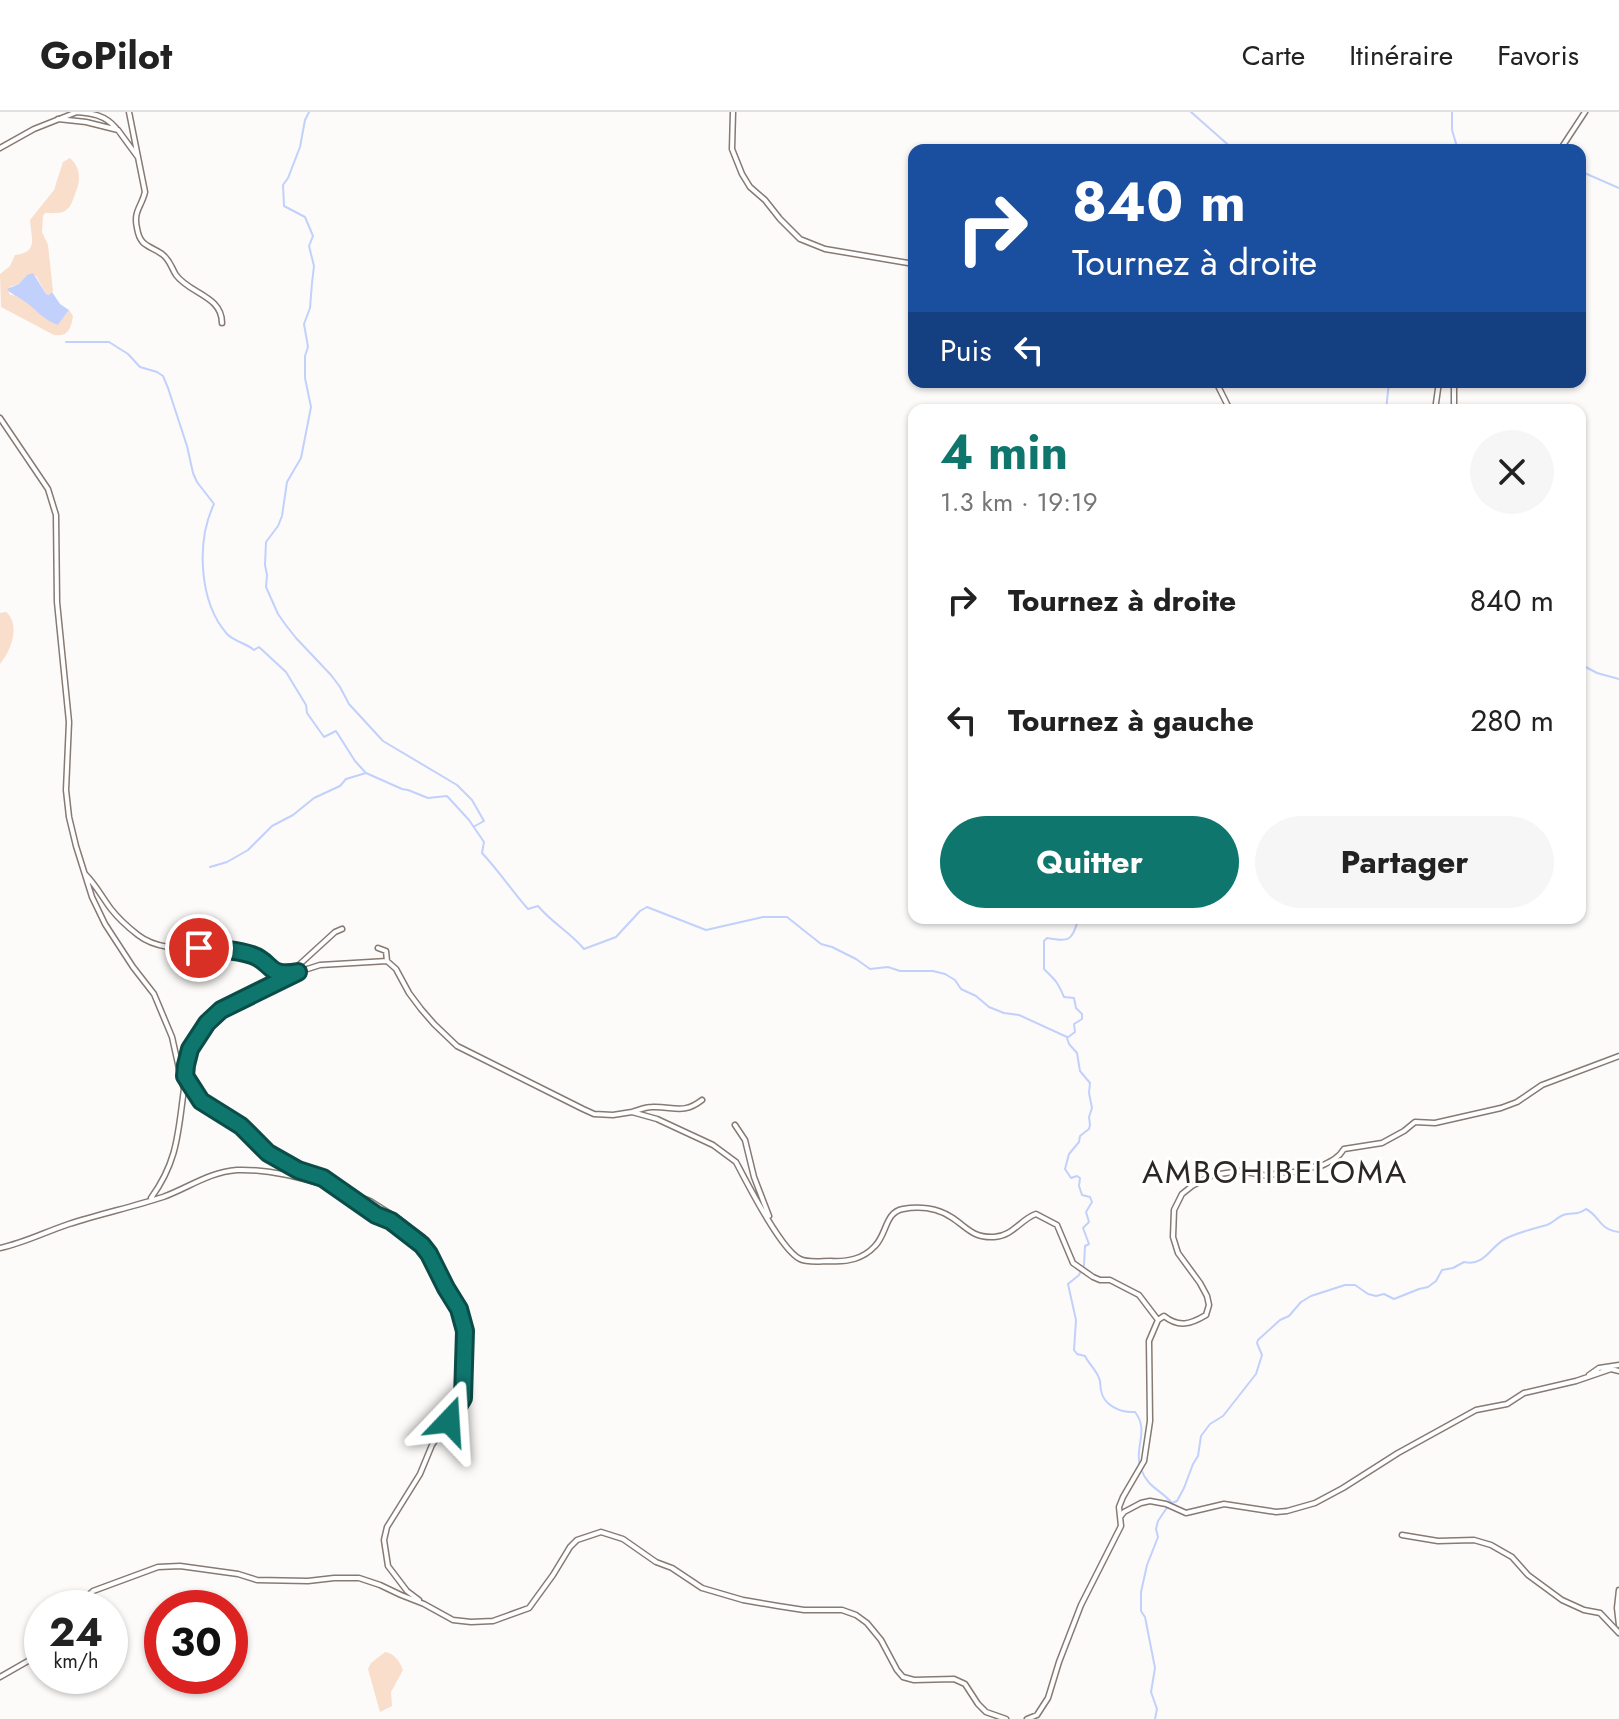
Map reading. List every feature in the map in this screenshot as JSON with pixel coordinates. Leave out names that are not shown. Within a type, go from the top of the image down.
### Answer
[{"type":"street","points":[[0,148],[76,112],[97,114],[111,122],[139,161]]},
{"type":"street","points":[[129,112],[145,192],[136,215],[139,236],[144,244],[172,264],[176,274],[186,284],[208,297],[222,316],[222,323]]},
{"type":"street","points":[[733,112],[732,149],[742,174],[750,187],[800,239],[825,249],[908,263]]},
{"type":"street","points":[[1564,144],[1585,112]]},
{"type":"street","points":[[58,119],[118,130]]},
{"type":"street","points":[[0,418],[48,489],[56,515],[57,602],[69,722],[66,790],[69,817],[83,873],[105,924],[154,994],[172,1037],[184,1089],[173,1160],[149,1200]]},
{"type":"street","points":[[83,873],[112,910],[146,941],[167,947],[248,953],[261,959],[271,969],[289,974],[320,965],[387,961]]},
{"type":"street","points":[[289,974],[342,929]]},
{"type":"street","points":[[378,948],[386,951],[387,961],[396,969],[421,1009],[457,1046],[594,1114],[613,1115],[648,1107],[685,1109],[702,1100]]},
{"type":"street","points":[[182,1082],[190,1049],[207,1023],[221,1010],[298,972]]},
{"type":"street","points":[[1027,1719],[1037,1715],[1048,1698],[1081,1605],[1121,1526],[1119,1507],[1123,1497],[1141,1468],[1150,1421],[1149,1341],[1158,1320],[1164,1316],[1180,1324],[1194,1322],[1206,1315],[1209,1305],[1200,1283],[1178,1253],[1173,1237],[1174,1210],[1182,1194],[1213,1175],[1240,1171],[1268,1176],[1319,1167],[1337,1159],[1344,1149],[1382,1143],[1415,1122],[1435,1123],[1501,1108],[1517,1102],[1542,1085],[1619,1056]]},
{"type":"street","points":[[185,1076],[201,1101],[241,1126],[268,1153],[298,1170],[323,1178],[338,1189]]},
{"type":"street","points":[[632,1112],[657,1119],[728,1154],[736,1162],[786,1246],[801,1260],[851,1260],[865,1255],[884,1235],[889,1217],[901,1209],[937,1210],[967,1231],[996,1237],[1008,1234],[1036,1214],[1057,1225],[1073,1263],[1093,1277],[1110,1280],[1139,1295],[1158,1320]]},
{"type":"street","points":[[735,1125],[745,1140],[754,1177],[771,1222]]},
{"type":"street","points":[[0,1248],[169,1194],[218,1173],[235,1170],[288,1174],[338,1189],[370,1201],[411,1229],[432,1248],[434,1263],[459,1309],[465,1331],[463,1398],[432,1445],[420,1474],[387,1527],[384,1540],[388,1566],[407,1591],[424,1604]]},
{"type":"street","points":[[161,1184],[169,1194]]},
{"type":"street","points":[[1583,1379],[1599,1368],[1619,1365]]},
{"type":"street","points":[[1121,1516],[1141,1503],[1158,1502],[1186,1513],[1224,1504],[1276,1512],[1315,1503],[1476,1410],[1507,1404],[1524,1393],[1611,1369],[1619,1371]]},
{"type":"street","points":[[96,1590],[158,1567],[180,1566],[238,1574],[257,1580],[359,1578],[424,1604],[453,1620],[493,1621],[529,1608],[570,1547],[577,1540],[601,1532],[623,1539],[702,1588],[743,1600],[804,1610],[842,1610],[856,1615],[881,1640],[903,1677],[914,1680],[954,1679],[965,1684],[986,1712],[1006,1719]]},
{"type":"street","points":[[1402,1535],[1438,1541],[1474,1540],[1491,1545],[1512,1557],[1528,1575],[1562,1600],[1600,1613],[1619,1633]]},
{"type":"street","points":[[1619,1590],[1619,1625]]},
{"type":"street","points":[[0,1677],[24,1663]]},
{"type":"shaded area","points":[[70,158],[79,175],[72,203],[63,212],[45,213],[43,216],[42,232],[48,245],[53,291],[50,295],[46,294],[36,276],[27,275],[19,284],[10,287],[9,294],[21,298],[58,325],[69,310],[73,316],[70,328],[63,335],[54,335],[1,307],[0,274],[10,266],[15,255],[31,248],[30,220],[54,190],[63,162]]},
{"type":"shaded area","points":[[6,612],[14,631],[11,645],[0,664],[0,613]]},
{"type":"shaded area","points":[[385,1652],[396,1658],[403,1670],[391,1692],[392,1706],[380,1712],[368,1669]]},
{"type":"water","points":[[33,273],[46,294],[52,292],[60,304],[69,310],[58,325],[7,289]]},
{"type":"waterway","points":[[309,112],[300,147],[283,185],[284,206],[305,217],[313,236],[309,246],[314,266],[310,308],[304,324],[308,347],[305,378],[311,407],[301,458],[287,482],[282,516],[266,542],[266,587],[285,624],[331,675],[349,704],[383,741],[457,785],[472,800],[484,821],[475,826]]},
{"type":"waterway","points":[[1191,112],[1227,144]]},
{"type":"waterway","points":[[1452,112],[1456,144]]},
{"type":"waterway","points":[[1586,174],[1619,188]]},
{"type":"waterway","points":[[66,342],[109,342],[128,354],[140,367],[163,376],[193,473],[214,504],[204,536],[203,571],[218,621],[230,637],[254,650],[259,647],[286,672],[306,705],[307,713],[324,737],[336,731],[365,772]]},
{"type":"waterway","points":[[1387,404],[1388,388]]},
{"type":"waterway","points":[[1586,667],[1619,679]]},
{"type":"waterway","points":[[210,867],[248,850],[272,826],[293,815],[314,798],[340,786],[346,779],[366,773],[428,798],[447,796],[484,842],[482,853],[528,909],[538,906],[584,949],[616,937],[647,907],[706,930],[763,917],[787,917],[821,944],[856,959],[870,969],[888,967],[900,971],[945,974],[955,980],[961,989],[989,1007],[1019,1015],[1067,1037]]},
{"type":"waterway","points":[[1077,924],[1069,938],[1047,938],[1044,941],[1044,969],[1064,997],[1074,998],[1076,1008],[1082,1014],[1082,1019],[1074,1024],[1075,1032],[1067,1038],[1077,1053],[1080,1071],[1090,1083],[1092,1108],[1089,1129],[1080,1136],[1069,1154],[1065,1169],[1071,1178],[1080,1178],[1082,1195],[1090,1197],[1092,1202],[1086,1212],[1089,1222],[1083,1228],[1089,1244],[1085,1246],[1084,1265],[1079,1275],[1068,1284],[1076,1320],[1074,1350],[1085,1356],[1096,1372],[1105,1400],[1119,1410],[1135,1412],[1141,1426],[1141,1469],[1151,1484],[1172,1503]]},
{"type":"waterway","points":[[1155,1719],[1157,1709],[1151,1692],[1155,1668],[1145,1617],[1141,1611],[1141,1592],[1158,1537],[1158,1521],[1166,1509],[1177,1501],[1184,1488],[1198,1456],[1201,1436],[1210,1424],[1223,1416],[1256,1374],[1262,1355],[1258,1340],[1311,1296],[1345,1285],[1355,1285],[1368,1294],[1384,1294],[1394,1299],[1428,1287],[1442,1270],[1464,1262],[1477,1262],[1505,1239],[1547,1225],[1563,1215],[1586,1209],[1607,1229],[1619,1232]]},
{"type":"district","name":"AMBOHIBELOMA","points":[[1275,1172]]},
{"type":"route","points":[[199,948],[248,953],[277,972],[298,972],[221,1010],[207,1023],[190,1049],[185,1076],[201,1101],[241,1126],[268,1153],[298,1170],[323,1178],[376,1215],[407,1232],[429,1254],[459,1309],[465,1331],[463,1398],[449,1421]]}]
